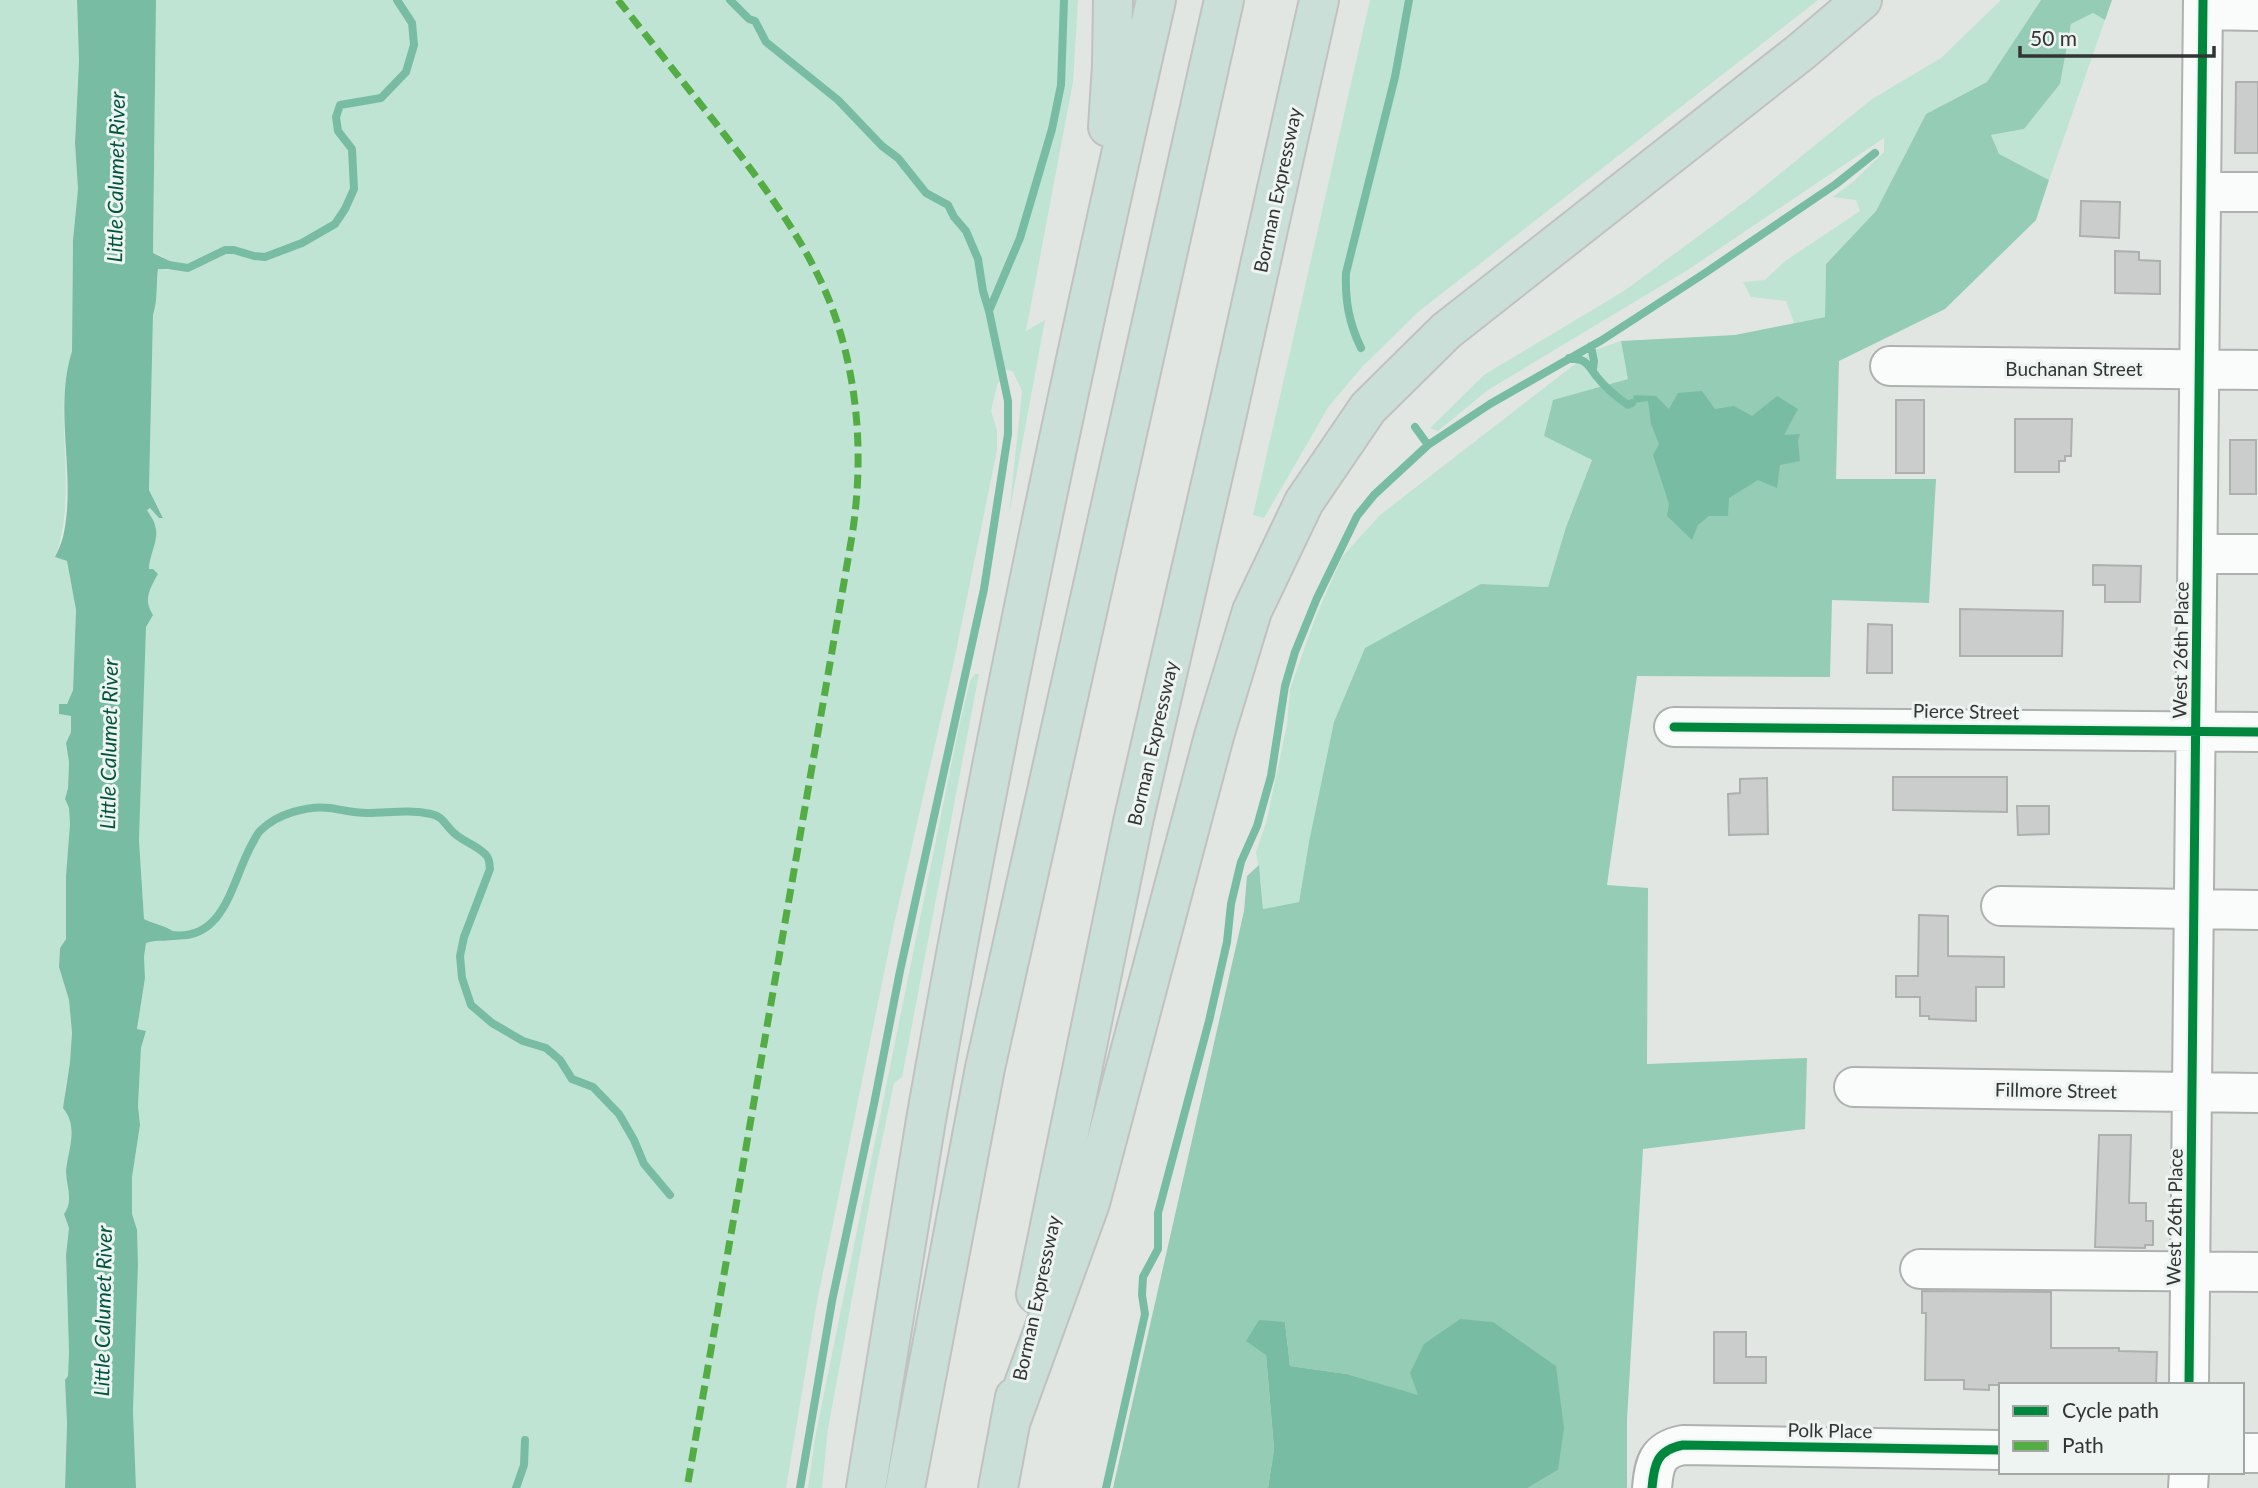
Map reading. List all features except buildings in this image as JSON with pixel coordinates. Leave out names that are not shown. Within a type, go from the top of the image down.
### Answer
[{"type":"highway","points":[[1100,243],[1112,65],[1113,0]]},
{"type":"highway","points":[[866,1488],[931,1092],[1005,700],[1100,243],[1156,0]]},
{"type":"highway","points":[[905,1488],[985,1068],[1224,0]]},
{"type":"highway","name":"Borman Expressway","points":[[998,1488],[1133,822],[1318,0]]},
{"type":"highway","points":[[1010,1423],[1090,1203],[1214,736],[1252,611],[1304,502],[1368,408],[1446,331],[1791,60],[1862,0]]},
{"type":"street","points":[[2203,5],[2258,11]]},
{"type":"street","name":"West 26th Place","points":[[2189,1383],[2203,5]]},
{"type":"street","points":[[2202,191],[2258,192]]},
{"type":"street","name":"Buchanan Street","points":[[1889,366],[2258,370]]},
{"type":"street","points":[[2198,554],[2258,554]]},
{"type":"street","name":"Pierce Street","points":[[1674,727],[2258,732]]},
{"type":"street","points":[[2001,906],[2258,910]]},
{"type":"street","name":"Fillmore Street","points":[[1854,1087],[2258,1093]]},
{"type":"street","points":[[1920,1269],[2258,1272]]},
{"type":"street","name":"Polk Place","points":[[1657,1471],[1671,1447],[1683,1445],[1999,1450]]},
{"type":"shaded area","points":[[0,0],[77,0],[79,61],[75,142],[78,189],[73,240],[72,351],[64,401],[65,506],[55,557],[67,561],[76,610],[73,690],[66,705],[60,704],[60,714],[71,716],[71,732],[66,743],[69,762],[65,799],[69,808],[70,824],[66,876],[66,939],[60,948],[59,967],[69,1000],[72,1033],[65,1091],[72,1128],[66,1172],[69,1199],[67,1212],[64,1214],[69,1228],[66,1255],[69,1352],[68,1376],[65,1380],[65,1488],[0,1488]]},
{"type":"shaded area","points":[[156,0],[1078,0],[1073,82],[1026,331],[1045,320],[1009,515],[1022,391],[1013,372],[1007,369],[997,385],[991,411],[997,430],[997,450],[954,661],[893,929],[817,1302],[786,1488],[136,1488],[133,1411],[138,1265],[132,1214],[132,1176],[140,1126],[138,1106],[141,1048],[146,1032],[137,1029],[145,978],[146,942],[160,939],[172,941],[177,933],[144,919],[139,840],[146,627],[150,619],[148,591],[158,574],[149,570],[156,536],[146,510],[150,508],[159,518],[163,517],[149,490],[153,315],[158,268],[176,269],[162,256],[153,253]]},
{"type":"shaded area","points":[[1370,0],[1818,0],[1418,312],[1362,367],[1329,406],[1264,518],[1253,515]]},
{"type":"shaded area","points":[[2001,0],[2041,0],[1987,82],[1926,114],[1876,211],[1826,264],[1825,317],[1794,323],[1786,301],[1751,297],[1743,282],[1765,280],[1785,261],[1860,211],[1856,200],[1833,197],[1884,152],[1884,138],[1686,271],[1488,390],[1438,431],[1430,428],[1484,375],[1624,291],[1750,198],[1872,99],[1941,58]]},
{"type":"shaded area","points":[[2041,0],[2112,0],[2105,20],[2093,13],[2071,24],[2060,84],[2024,129],[1991,135],[1999,154],[2049,180],[2036,220],[1945,309],[1839,361],[1836,479],[1936,479],[1929,603],[1832,600],[1830,677],[1637,676],[1607,885],[1648,888],[1647,1064],[1807,1058],[1805,1129],[1643,1149],[1627,1419],[1627,1488],[1528,1488],[1558,1470],[1419,1396],[1347,1374],[1290,1366],[1285,1322],[1266,1355],[1274,1449],[1268,1488],[1113,1488],[1244,911],[1247,876],[1259,865],[1263,909],[1299,902],[1334,722],[1365,648],[1481,584],[1548,587],[1566,527],[1592,460],[1544,436],[1553,400],[1628,379],[1621,341],[1735,335],[1825,317],[1826,264],[1876,211],[1926,114],[1987,82]]},
{"type":"shaded area","points":[[2093,13],[2105,20],[2049,180],[1998,154],[1991,135],[2024,129],[2060,84],[2071,24]]},
{"type":"shaded area","points":[[1621,341],[1629,379],[1553,400],[1544,436],[1592,460],[1566,527],[1548,587],[1481,584],[1309,842],[1299,902],[1263,909],[1256,852],[1266,823],[1287,725],[1290,689],[1316,616],[1342,557],[1380,515],[1592,351]]},
{"type":"shaded area","points":[[975,674],[979,674],[902,1077],[894,1083],[873,1184],[828,1429],[822,1488],[808,1488],[815,1438],[958,731],[970,681]]},
{"type":"water","name":"Little Calumet River","points":[[77,0],[156,0],[153,253],[176,264],[176,269],[158,269],[153,315],[149,490],[163,518],[159,518],[150,508],[147,510],[154,521],[156,531],[149,569],[158,574],[149,594],[148,604],[153,615],[146,627],[139,840],[144,919],[169,929],[180,939],[146,943],[145,978],[137,1029],[146,1031],[141,1048],[138,1106],[140,1125],[132,1177],[132,1214],[137,1230],[138,1265],[133,1411],[136,1488],[65,1488],[65,1380],[68,1376],[69,1352],[66,1255],[69,1228],[64,1214],[69,1204],[66,1171],[72,1131],[68,1115],[63,1108],[72,1033],[69,1000],[59,967],[60,948],[66,939],[66,876],[70,824],[69,808],[65,799],[69,762],[66,743],[71,732],[71,716],[59,714],[59,704],[67,704],[73,690],[76,610],[67,561],[55,557],[63,537],[68,491],[64,420],[67,374],[72,351],[73,240],[78,189],[75,143],[79,61]]},
{"type":"water","points":[[1702,391],[1715,409],[1734,406],[1752,416],[1777,396],[1798,409],[1784,435],[1800,434],[1800,461],[1780,465],[1777,488],[1758,480],[1729,498],[1728,516],[1709,516],[1698,525],[1692,540],[1667,516],[1669,504],[1653,455],[1659,444],[1651,424],[1648,401],[1632,403],[1634,395],[1656,396],[1669,409],[1678,393]]},
{"type":"water","points":[[1460,1319],[1493,1322],[1556,1366],[1564,1428],[1558,1470],[1528,1488],[1268,1488],[1274,1449],[1266,1355],[1246,1341],[1259,1320],[1285,1322],[1290,1366],[1347,1374],[1418,1395],[1410,1373],[1424,1344]]},
{"type":"waterway","points":[[168,265],[188,268],[225,250],[265,257],[302,243],[335,224],[354,189],[352,149],[338,131],[336,117],[340,105],[381,98],[406,72],[414,45],[412,23],[397,0]]},
{"type":"waterway","points":[[730,0],[749,19],[755,21],[766,42],[838,100],[882,146],[898,158],[926,193],[948,205],[966,231],[978,259],[1008,401],[1008,434],[984,589],[900,971],[832,1301],[800,1488]]},
{"type":"waterway","points":[[989,311],[1020,238],[1052,129],[1061,85],[1064,0]]},
{"type":"waterway","points":[[1361,348],[1349,312],[1346,273],[1395,77],[1409,0]]},
{"type":"waterway","points":[[1106,1488],[1145,1314],[1143,1277],[1158,1249],[1158,1213],[1209,1021],[1241,862],[1257,826],[1271,776],[1285,686],[1295,652],[1317,598],[1357,516],[1374,495],[1428,445],[1490,404],[1602,340],[1705,273],[1836,184],[1875,153]]},
{"type":"waterway","points":[[1591,346],[1593,369]]},
{"type":"waterway","points":[[1569,358],[1584,361],[1612,392],[1628,405],[1632,403]]},
{"type":"waterway","points":[[1415,427],[1428,445]]},
{"type":"waterway","points":[[171,935],[189,935],[204,929],[216,919],[257,834],[275,819],[303,809],[321,807],[362,813],[415,812],[438,816],[455,834],[482,851],[489,861],[490,869],[464,937],[460,956],[462,978],[471,1005],[492,1023],[523,1041],[546,1048],[560,1060],[572,1079],[593,1087],[619,1114],[644,1164],[670,1195]]},
{"type":"waterway","points":[[516,1488],[524,1465],[525,1440]]},
{"type":"marked path","points":[[618,0],[747,164],[808,256],[831,305],[848,361],[858,449],[852,536],[687,1488]]},
{"type":"cycle path","points":[[2189,1383],[2203,0]]},
{"type":"cycle path","points":[[1674,727],[2258,732]]},
{"type":"cycle path","points":[[1652,1488],[1658,1459],[1667,1450],[1683,1445],[1999,1450]]}]
